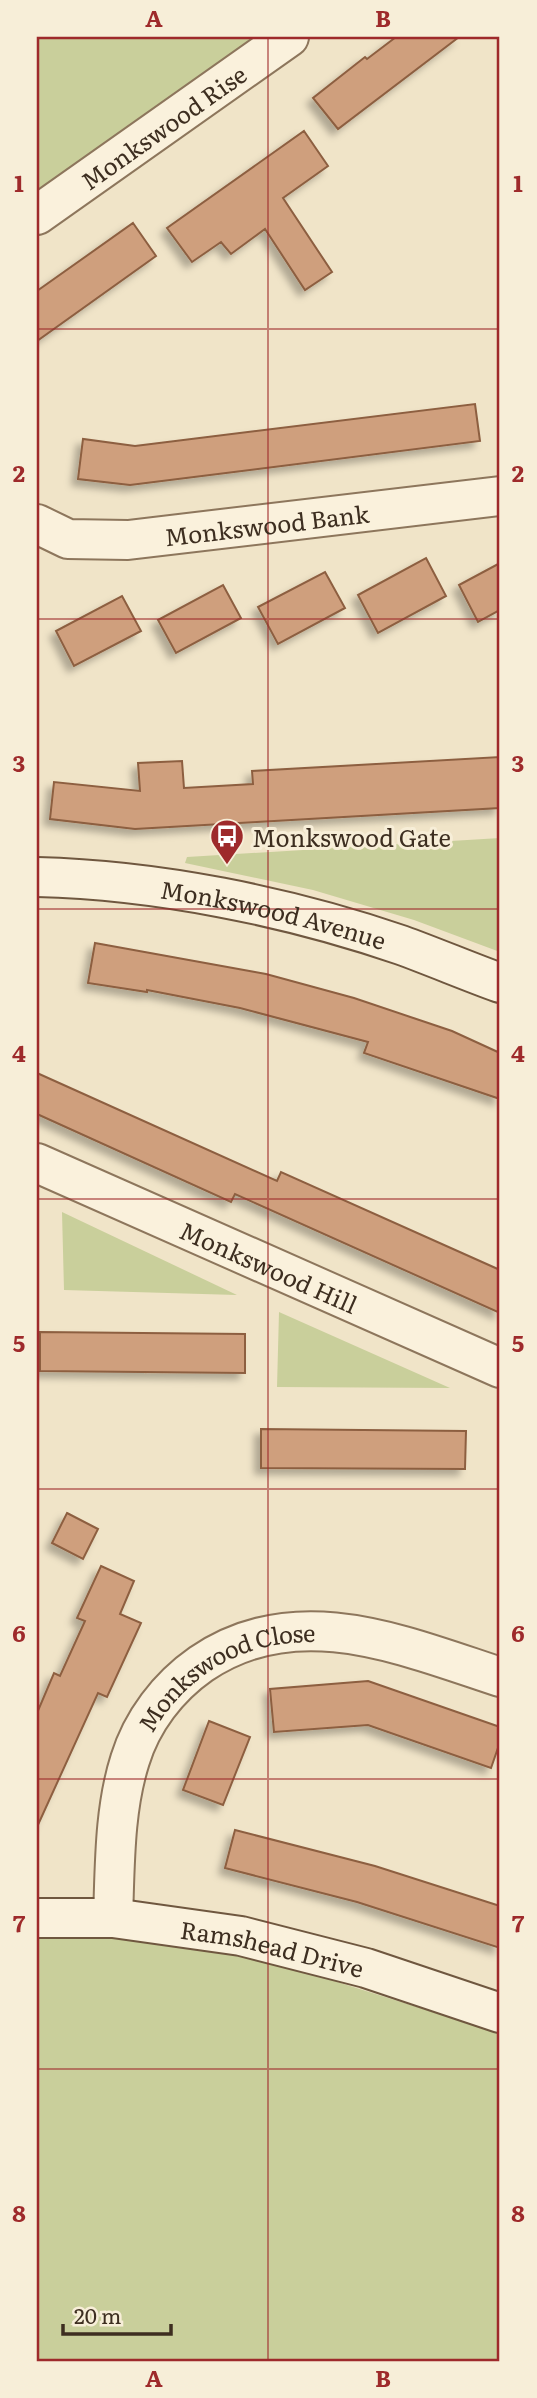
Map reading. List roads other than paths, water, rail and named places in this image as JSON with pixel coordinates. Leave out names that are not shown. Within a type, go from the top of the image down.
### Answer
[{"type":"street","name":"Monkswood Rise","points":[[37,215],[289,37]]},
{"type":"street","name":"Monkswood Bank","points":[[37,524],[68,539],[128,540],[500,496]]},
{"type":"street","name":"Monkswood Avenue","points":[[37,877],[145,886],[233,901],[318,920],[401,945],[500,983]]},
{"type":"street","name":"Monkswood Hill","points":[[37,1163],[500,1368]]},
{"type":"street","name":"Monkswood Close","points":[[113,1918],[117,1843],[130,1760],[140,1734],[162,1700],[190,1671],[213,1656],[237,1644],[263,1636],[317,1630],[353,1634],[398,1644],[500,1676]]},
{"type":"street","name":"Ramshead Drive","points":[[37,1918],[113,1918],[241,1936],[366,1968],[500,2013]]},
{"type":"place","name":"Monkswood Gate","points":[[227,866]]}]
